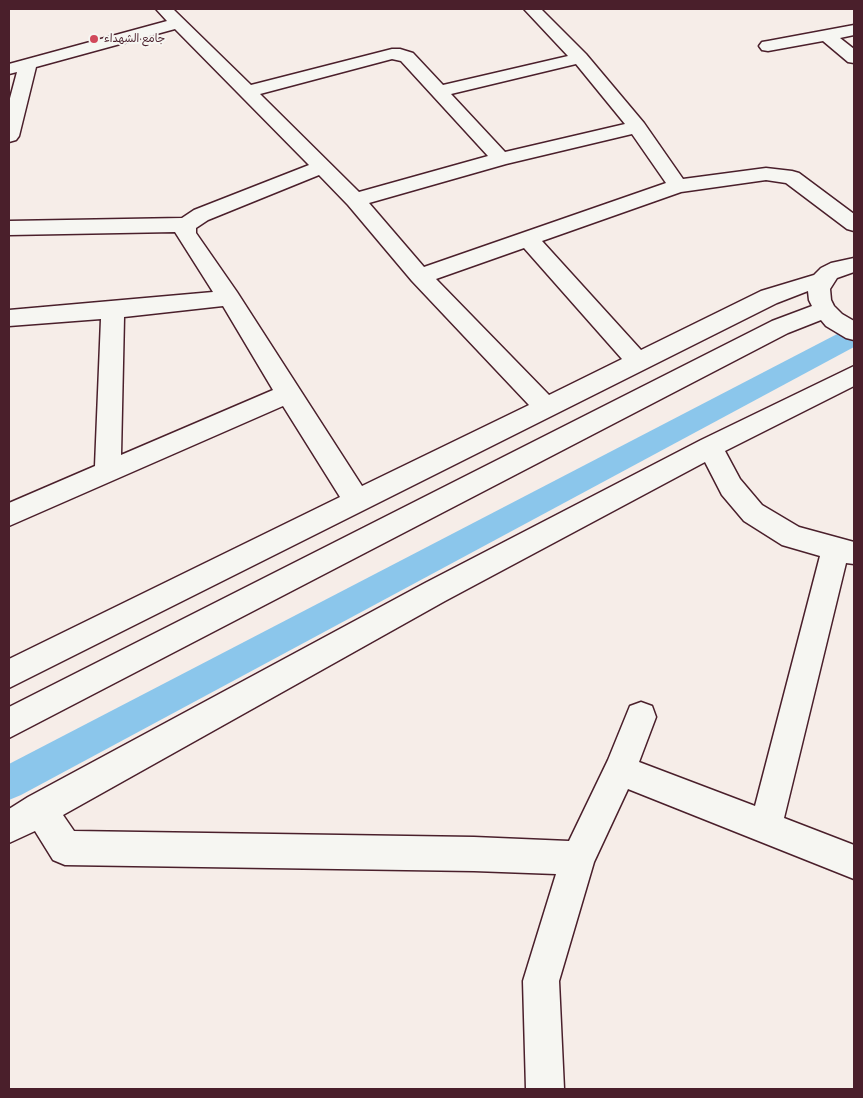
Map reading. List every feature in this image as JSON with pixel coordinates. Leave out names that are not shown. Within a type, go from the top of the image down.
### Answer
[{"type":"street","points":[[164,9],[354,200],[420,276],[546,408]]},
{"type":"street","points":[[532,9],[580,58],[637,127],[678,186]]},
{"type":"street","points":[[9,69],[179,23]]},
{"type":"street","points":[[768,46],[854,30]]},
{"type":"street","points":[[828,36],[854,58]]},
{"type":"street","points":[[247,92],[392,54],[407,56],[501,158]]},
{"type":"street","points":[[440,91],[580,58]]},
{"type":"street","points":[[9,136],[28,64]]},
{"type":"street","points":[[354,200],[501,158],[637,127]]},
{"type":"street","points":[[9,228],[186,225],[201,215],[322,167]]},
{"type":"street","points":[[420,276],[678,186],[779,174],[792,177],[802,183],[854,224]]},
{"type":"street","points":[[186,225],[185,233],[229,298],[357,501]]},
{"type":"street","points":[[527,238],[638,362]]},
{"type":"street","points":[[9,674],[770,297],[786,290],[822,280],[834,270],[854,264]]},
{"type":"street","points":[[822,280],[819,290],[820,300],[826,311],[834,320],[854,332]]},
{"type":"street","points":[[9,318],[229,298]]},
{"type":"street","points":[[108,472],[113,310]]},
{"type":"street","points":[[9,723],[780,327],[826,311]]},
{"type":"street","points":[[9,827],[435,592],[710,447],[854,375]]},
{"type":"street","points":[[9,515],[288,394]]},
{"type":"street","points":[[710,447],[731,487],[753,512],[792,537],[845,551],[766,826]]},
{"type":"street","points":[[545,1089],[541,981],[578,858],[620,770],[641,717]]},
{"type":"street","points":[[620,770],[854,862]]},
{"type":"street","points":[[40,809],[66,848],[474,854],[578,858]]},
{"type":"waterway","points":[[9,783],[850,338]]},
{"type":"place","name":"جامع الشهداء","points":[[94,39]]}]
